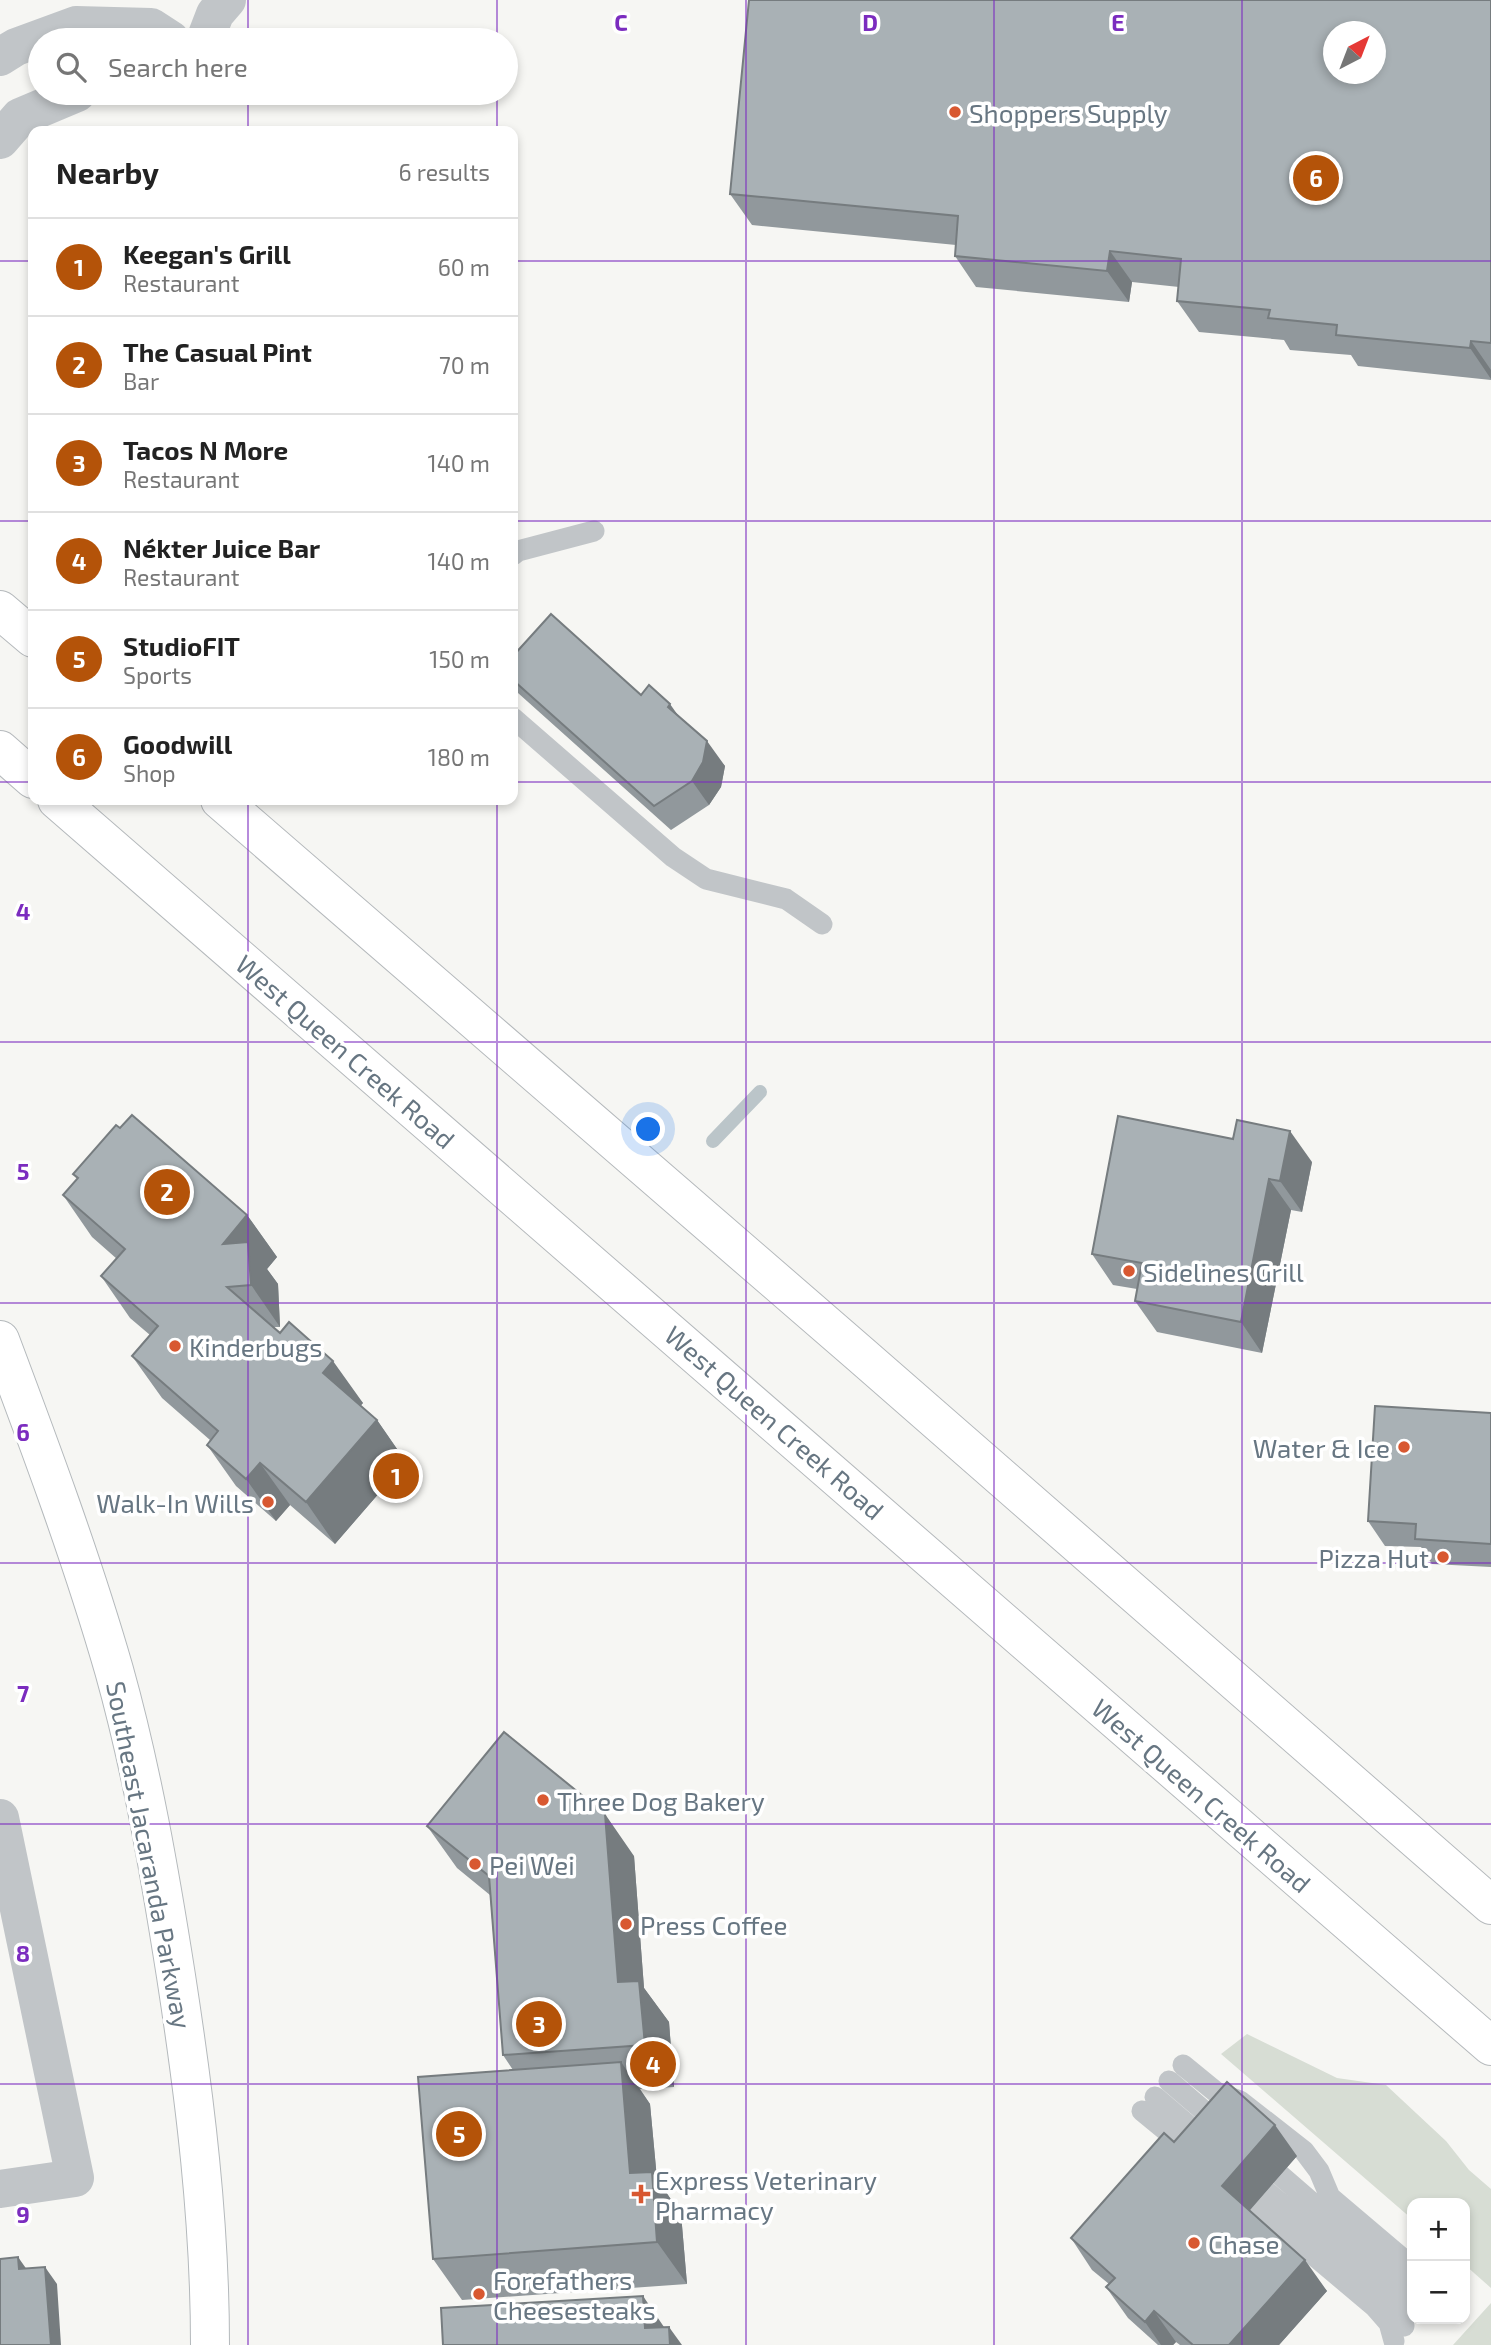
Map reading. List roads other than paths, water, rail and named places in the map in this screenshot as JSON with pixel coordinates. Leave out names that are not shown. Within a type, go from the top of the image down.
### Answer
[{"type":"main road","points":[[0,610],[28,634]]},
{"type":"main road","points":[[0,750],[28,775]]},
{"type":"main road","name":"West Queen Creek Road","points":[[63,805],[1491,2046]]},
{"type":"main road","points":[[225,805],[860,1354],[1491,1905]]},
{"type":"main road","name":"Southeast Jacaranda Parkway","points":[[0,1340],[78,1557],[114,1671],[143,1794],[164,1901],[197,2117],[209,2276],[210,2345]]},
{"type":"street","points":[[210,28],[215,14],[227,0]]},
{"type":"street","points":[[66,28],[142,13],[153,28]]},
{"type":"street","points":[[0,57],[28,42]]},
{"type":"street","points":[[0,140],[20,117],[48,105]]},
{"type":"street","points":[[0,1818],[75,2178],[0,2189]]},
{"type":"lane","points":[[518,551],[594,531]]},
{"type":"lane","points":[[518,722],[684,865],[706,879],[786,899],[822,924]]},
{"type":"lane","points":[[1162,2089],[1217,2149],[1162,2089]]},
{"type":"lane","points":[[1162,2089],[1216,2092],[1240,2101],[1304,2151],[1319,2171],[1330,2197],[1407,2262]]},
{"type":"lane","points":[[1266,2191],[1385,2266],[1406,2289],[1406,2322],[1390,2323],[1266,2191]]},
{"type":"waterway","points":[[713,1141],[760,1092]]},
{"type":"place","name":"Shoppers Supply","points":[[955,112]]},
{"type":"place","name":"Goodwill","points":[[1316,178]]},
{"type":"place","name":"The Casual Pint","points":[[167,1192]]},
{"type":"place","name":"Sidelines Grill","points":[[1129,1271]]},
{"type":"place","name":"Kinderbugs","points":[[175,1346]]},
{"type":"place","name":"Water & Ice","points":[[1404,1447]]},
{"type":"place","name":"Keegan's Grill","points":[[396,1476]]},
{"type":"place","name":"Walk-In Wills","points":[[268,1502]]},
{"type":"place","name":"Pizza Hut","points":[[1443,1557]]},
{"type":"place","name":"Three Dog Bakery","points":[[543,1800]]},
{"type":"place","name":"Pei Wei","points":[[475,1864]]},
{"type":"place","name":"Press Coffee","points":[[626,1924]]},
{"type":"place","name":"Tacos N More","points":[[539,2024]]},
{"type":"place","name":"Nékter Juice Bar","points":[[653,2064]]},
{"type":"place","name":"StudioFIT","points":[[459,2134]]},
{"type":"place","name":"Express Veterinary Pharmacy","points":[[641,2194]]},
{"type":"place","name":"Chase","points":[[1194,2243]]},
{"type":"place","name":"Forefathers Cheesesteaks","points":[[479,2294]]}]
